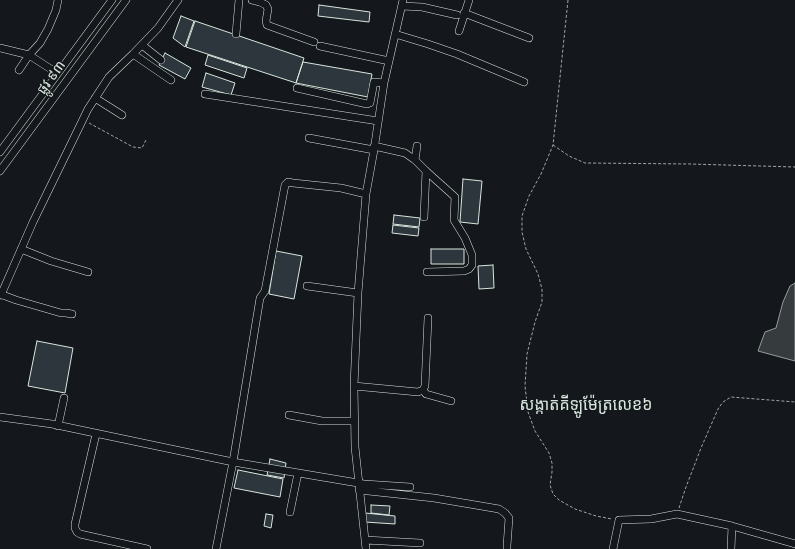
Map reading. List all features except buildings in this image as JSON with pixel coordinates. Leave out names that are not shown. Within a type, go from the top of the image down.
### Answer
[{"type":"street","points":[[19,70],[29,55],[40,43],[52,23],[58,0]]},
{"type":"street","name":"ផ្លូវ ៩៣","points":[[0,152],[112,0]]},
{"type":"street","name":"ផ្លូវ ៩៣","points":[[0,171],[126,0]]},
{"type":"street","points":[[72,314],[66,312],[61,313],[1,295],[33,222],[95,98],[109,77],[158,28],[178,0]]},
{"type":"street","points":[[236,34],[239,0]]},
{"type":"street","points":[[252,0],[266,5],[268,9],[266,21],[267,25],[317,44],[389,62]]},
{"type":"street","points":[[459,31],[461,14],[469,0]]},
{"type":"street","points":[[366,549],[355,447],[354,421],[358,293],[366,194],[384,83],[402,3],[461,14],[529,38]]},
{"type":"street","points":[[395,34],[428,44],[524,82]]},
{"type":"street","points":[[142,45],[161,60]]},
{"type":"street","points":[[0,48],[29,55],[57,73]]},
{"type":"street","points":[[133,54],[170,80]]},
{"type":"street","points":[[297,88],[367,104],[370,103],[374,82],[384,83]]},
{"type":"street","points":[[205,94],[378,121]]},
{"type":"street","points":[[95,98],[122,115]]},
{"type":"street","points":[[309,138],[405,153],[415,160],[455,196],[454,220],[465,238],[472,255],[472,265],[469,269],[464,271],[426,272]]},
{"type":"street","points":[[415,160],[418,146]]},
{"type":"street","points":[[424,217],[426,171]]},
{"type":"street","points":[[216,549],[233,462],[260,298],[265,291],[285,185],[288,182],[341,188],[366,194]]},
{"type":"street","points":[[22,248],[51,261],[88,272]]},
{"type":"street","points":[[307,286],[358,293]]},
{"type":"street","points":[[423,390],[425,386],[428,318]]},
{"type":"street","points":[[354,386],[418,392],[423,390]]},
{"type":"street","points":[[423,390],[430,396],[450,401]]},
{"type":"street","points":[[58,426],[64,398]]},
{"type":"street","points":[[289,415],[322,421],[354,421]]},
{"type":"street","points":[[0,417],[58,426],[359,486],[499,509],[509,518],[507,549]]},
{"type":"street","points":[[96,434],[75,528],[80,534],[129,547],[147,549]]},
{"type":"street","points":[[290,512],[298,473]]},
{"type":"street","points":[[359,486],[410,487]]},
{"type":"street","points":[[613,549],[619,520],[651,519],[677,514],[732,526],[795,544]]},
{"type":"street","points":[[731,549],[732,526]]},
{"type":"street","points":[[365,540],[420,543]]},
{"type":"path","points":[[568,0],[553,145],[541,174],[529,196],[522,216],[522,232],[526,249],[538,274],[542,289],[542,302],[527,354],[526,386],[528,412],[535,431],[549,453],[552,462],[550,485],[553,494],[559,500],[575,509],[596,516],[619,520]]},
{"type":"path","points":[[83,120],[133,147],[142,148],[146,140]]},
{"type":"path","points":[[553,145],[569,156],[585,163],[795,167]]},
{"type":"path","points":[[677,514],[701,448],[718,409],[723,402],[731,397],[795,402]]},
{"type":"shaded area","points":[[795,283],[795,361],[758,351],[765,332],[776,328],[783,302],[790,286]]},
{"type":"district","name":"សង្កាត់គីឡូម៉ែត្រលេខ៦","points":[[586,406]]}]
